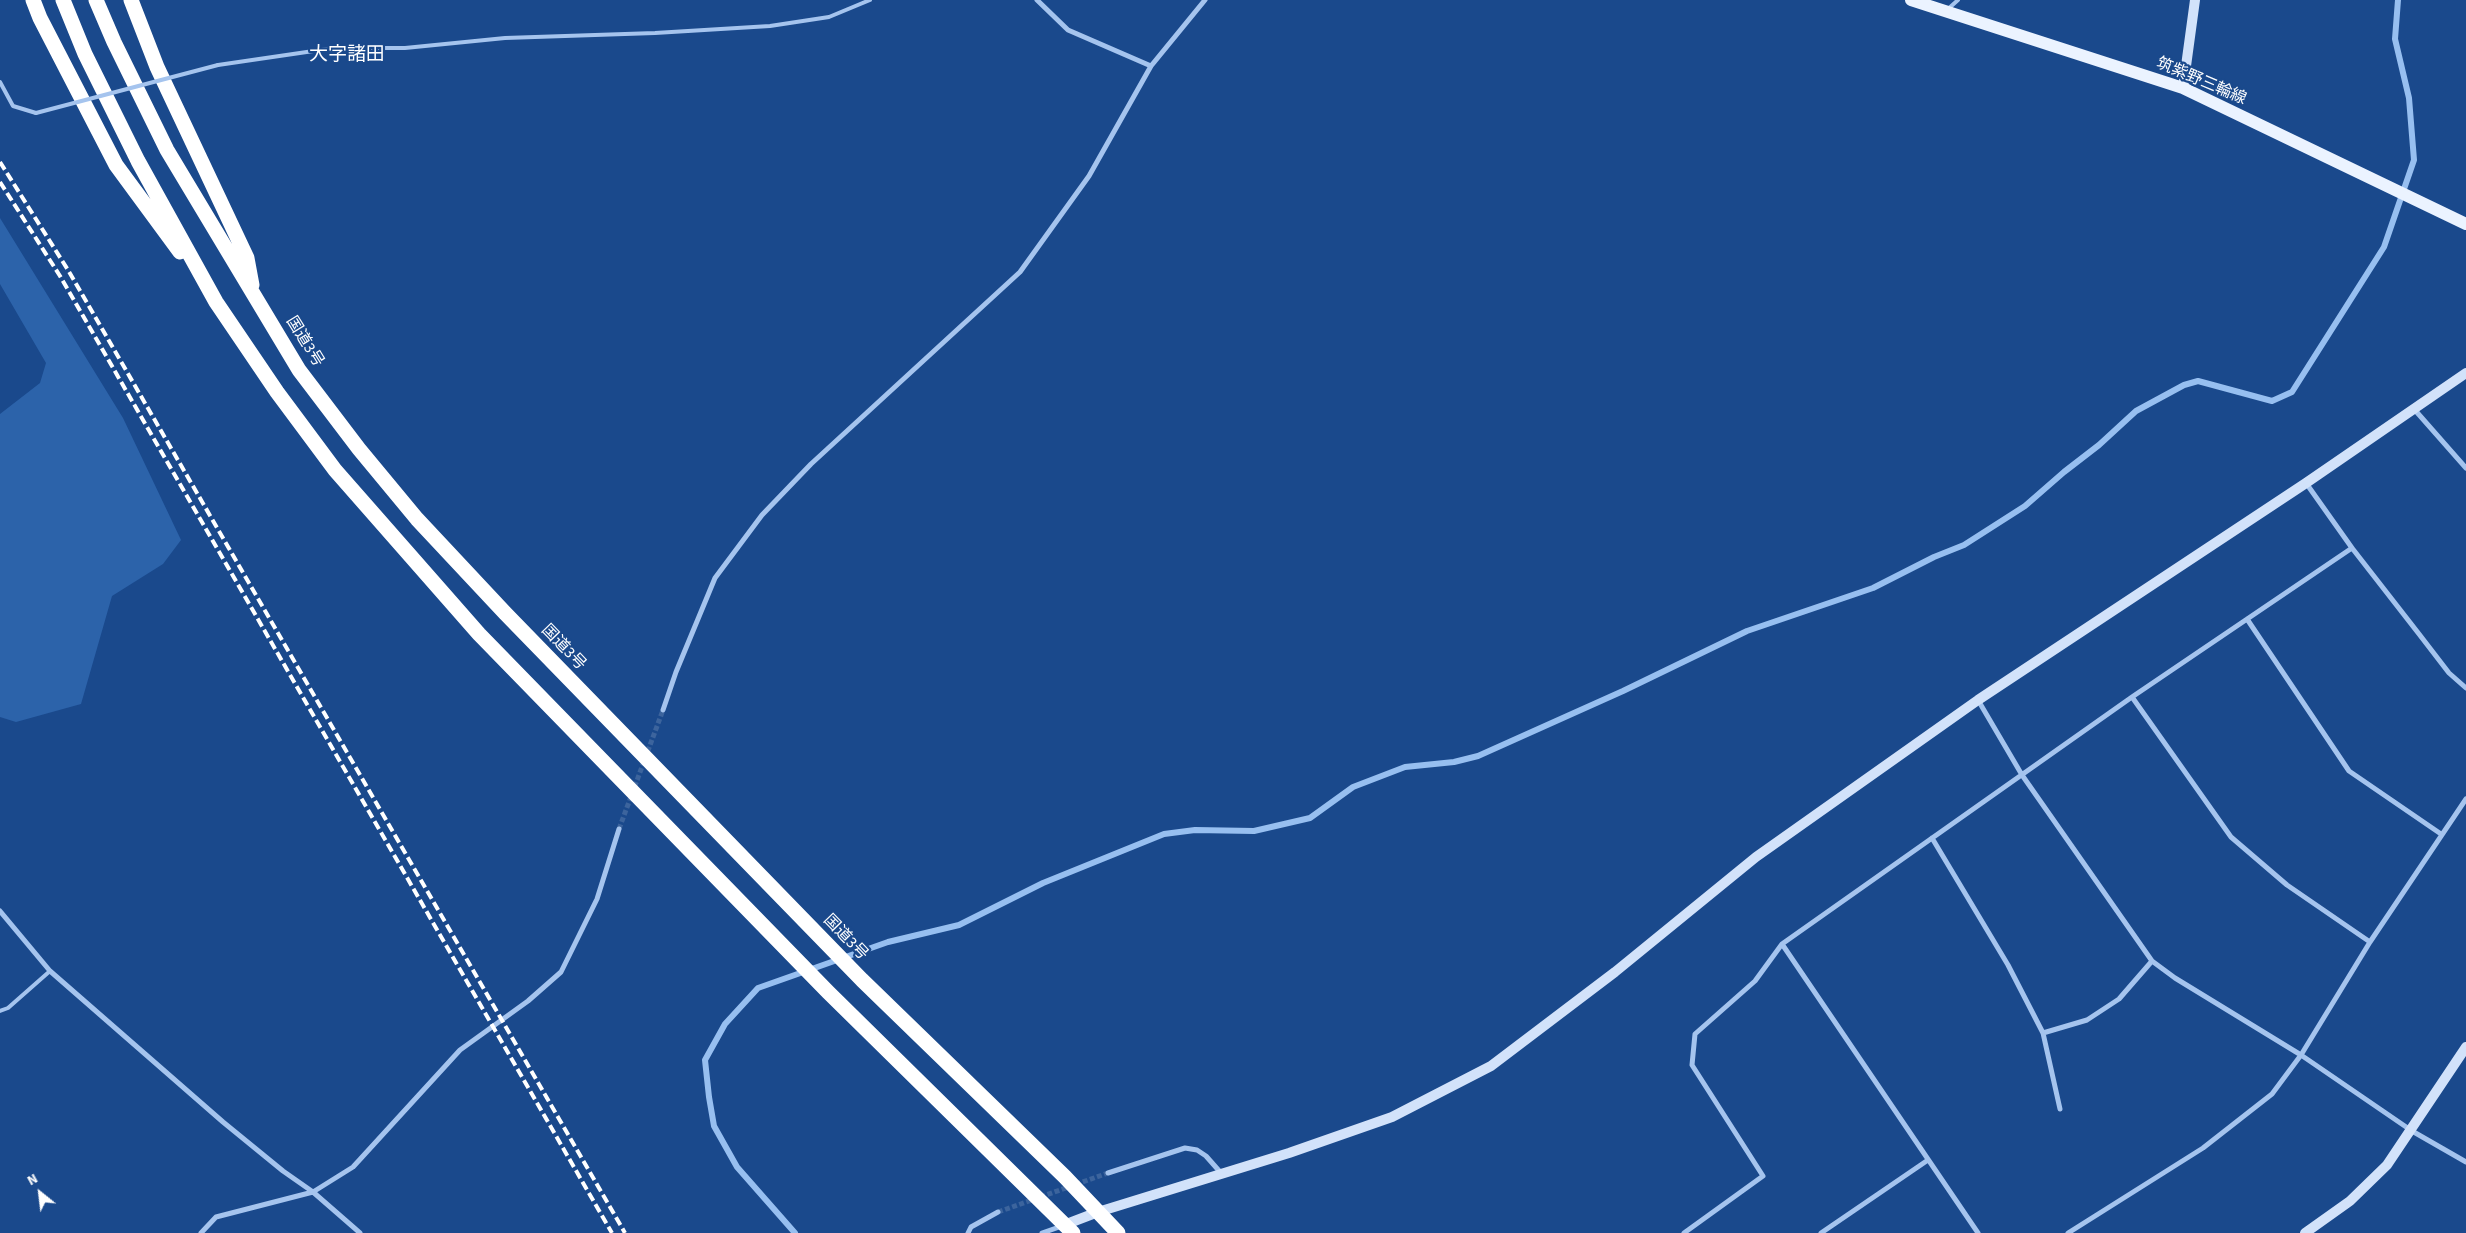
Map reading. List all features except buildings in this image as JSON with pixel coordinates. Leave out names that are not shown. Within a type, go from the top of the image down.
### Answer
[{"type":"highway","points":[[33,0],[40,18],[116,165],[335,470],[479,634],[828,992],[1068,1229]]},
{"type":"highway","points":[[63,0],[85,54],[138,161],[216,302]]},
{"type":"highway","name":"国道3号","points":[[96,0],[114,42],[167,150],[299,370],[359,449],[417,519],[862,980],[1118,1233]]},
{"type":"highway","points":[[131,0],[157,67],[247,258],[253,293]]},
{"type":"main road","name":"筑紫野三輪線","points":[[1911,0],[2183,88],[2466,224]]},
{"type":"street","points":[[1037,0],[1068,30],[1151,66]]},
{"type":"street","points":[[663,710],[676,672],[715,578],[762,515],[818,458],[1020,272],[1089,176],[1151,66],[1205,0]]},
{"type":"street","points":[[2183,88],[2195,0]]},
{"type":"street","points":[[1042,1233],[1068,1229],[1098,1212],[1289,1153],[1392,1117],[1491,1066],[1615,972],[1756,857],[1978,700],[2306,483],[2466,372]]},
{"type":"street","points":[[2414,409],[2466,468]]},
{"type":"street","points":[[2306,483],[2352,548],[2449,673],[2466,688]]},
{"type":"street","points":[[1684,1233],[1763,1176],[1692,1065],[1695,1034],[1755,981],[1782,944],[2132,697],[2352,548]]},
{"type":"street","points":[[2247,619],[2350,771],[2441,834]]},
{"type":"street","points":[[2132,697],[2231,837],[2286,885],[2370,942]]},
{"type":"street","points":[[1978,700],[2022,775],[2152,961],[2175,978],[2301,1055],[2412,1131],[2466,1162]]},
{"type":"street","points":[[2068,1233],[2203,1148],[2272,1094],[2301,1055],[2370,942],[2466,799]]},
{"type":"street","points":[[201,1233],[216,1217],[313,1192],[353,1167],[460,1050],[528,1001],[561,972],[597,899],[619,829]]},
{"type":"street","points":[[1932,838],[2008,965],[2043,1033],[2060,1109]]},
{"type":"street","points":[[0,911],[50,972],[223,1122],[313,1192],[360,1233]]},
{"type":"street","points":[[1782,944],[1978,1233]]},
{"type":"street","points":[[2043,1033],[2087,1020],[2119,999],[2152,961]]},
{"type":"street","points":[[2305,1233],[2350,1201],[2387,1165],[2412,1131],[2466,1047]]},
{"type":"street","points":[[1108,1173],[1185,1148],[1197,1150],[1206,1156],[1221,1173]]},
{"type":"street","points":[[1821,1233],[1928,1160]]},
{"type":"street","points":[[968,1233],[971,1227],[998,1212]]},
{"type":"lane","points":[[0,82],[13,106],[36,113],[218,65],[334,48],[405,48],[505,38],[655,34],[770,26],[829,17],[870,0]]},
{"type":"lane","points":[[1946,10],[1958,0]]},
{"type":"lane","points":[[0,1011],[8,1008],[50,972]]},
{"type":"shaded area","points":[[0,218],[123,418],[181,540],[163,564],[112,596],[81,704],[16,722],[0,717],[0,414],[40,383],[46,363],[0,284]]},
{"type":"waterway","points":[[795,1233],[737,1167],[714,1126],[709,1097],[705,1060],[725,1024],[758,988],[888,942],[959,925],[1043,883],[1164,834],[1195,830],[1254,831],[1310,818],[1353,787],[1405,767],[1454,762],[1478,756],[1623,691],[1747,631],[1873,588],[1934,557],[1964,545],[2025,506],[2099,445],[2136,411],[2184,385],[2198,381],[2272,401],[2292,392],[2384,247],[2414,160],[2409,98],[2395,39],[2398,0]]},
{"type":"tunnel","points":[[619,829],[663,710]]},
{"type":"tunnel","points":[[998,1212],[1108,1173]]},
{"type":"railway","points":[[0,162],[68,270],[625,1233]]},
{"type":"railway","points":[[0,182],[60,276],[612,1233]]},
{"type":"district","name":"大字諸田","points":[[347,56]]}]
